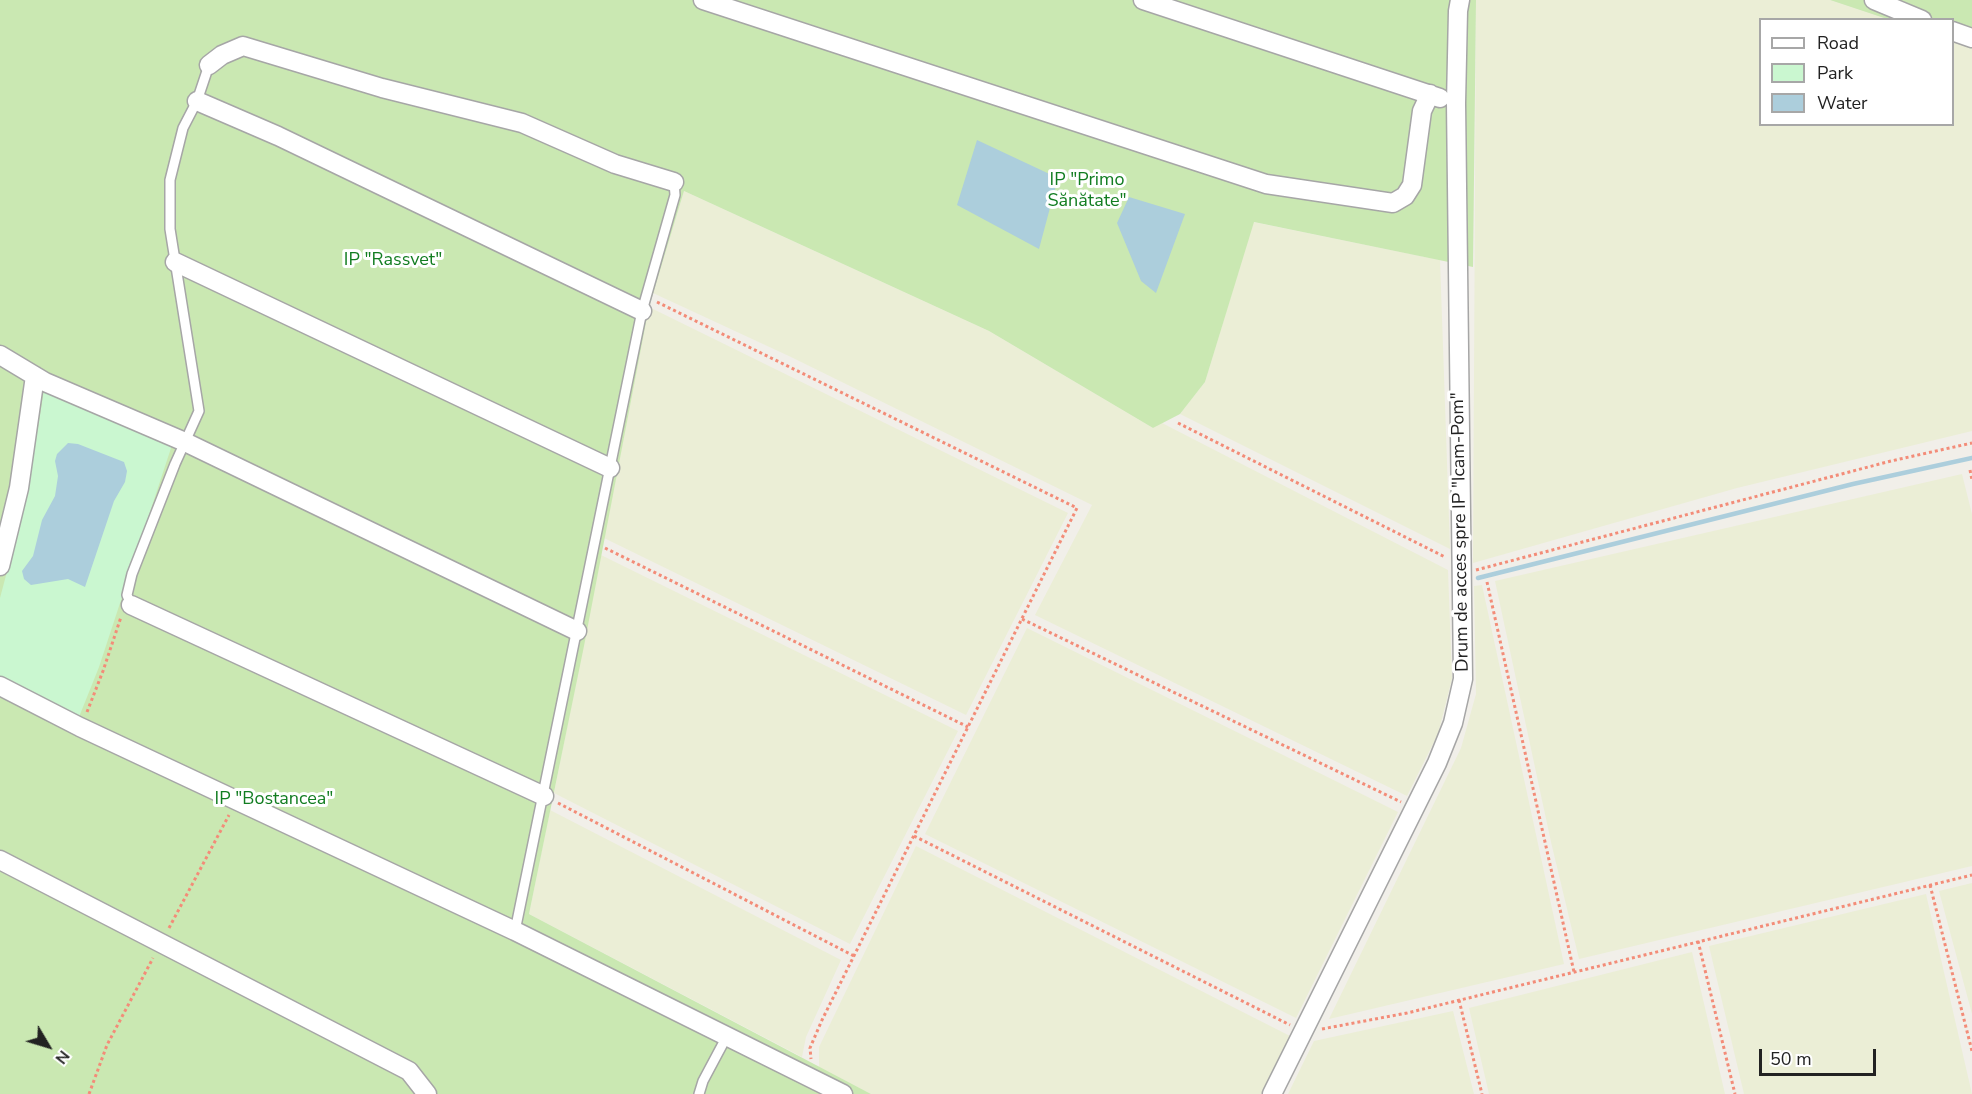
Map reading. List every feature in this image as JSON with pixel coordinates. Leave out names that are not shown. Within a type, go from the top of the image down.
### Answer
[{"type":"street","points":[[703,0],[723,3],[1105,133],[1266,184],[1392,203],[1405,196],[1412,185],[1422,111],[1430,94]]},
{"type":"street","points":[[1143,0],[1456,103]]},
{"type":"street","name":"Drum de acces spre IP \"Icam-Pom\"","points":[[1272,1094],[1437,763],[1453,723],[1463,679],[1456,103],[1460,0]]},
{"type":"street","points":[[1874,0],[1917,18]]},
{"type":"street","points":[[1954,31],[1972,38]]},
{"type":"street","points":[[208,65],[222,55],[243,46],[382,88],[522,123],[615,164],[674,182]]},
{"type":"street","points":[[197,100],[644,303]]},
{"type":"street","points":[[176,262],[610,468]]},
{"type":"street","points":[[0,355],[36,376],[185,442],[577,631]]},
{"type":"street","points":[[0,566],[19,488],[36,376]]},
{"type":"street","points":[[129,600],[544,796]]},
{"type":"street","points":[[0,686],[80,727],[515,931],[838,1093]]},
{"type":"street","points":[[0,860],[409,1071],[427,1094]]},
{"type":"lane","points":[[129,600],[132,574],[199,411],[170,229],[170,180],[183,129],[197,100],[208,65]]},
{"type":"lane","points":[[515,931],[644,303],[675,195],[674,182]]},
{"type":"lane","points":[[699,1094],[703,1081],[728,1036]]},
{"type":"path","points":[[644,303],[1077,508],[822,1020],[810,1048],[814,1079]]},
{"type":"path","points":[[1178,423],[1463,570],[1891,461],[1972,443]]},
{"type":"path","points":[[1970,470],[1972,480]]},
{"type":"path","points":[[595,543],[968,728]]},
{"type":"path","points":[[1486,582],[1574,972]]},
{"type":"path","points":[[80,727],[104,671],[129,600]]},
{"type":"path","points":[[1022,619],[1414,809]]},
{"type":"path","points":[[544,796],[854,956]]},
{"type":"path","points":[[914,836],[1304,1032],[1459,1000],[1972,875]]},
{"type":"path","points":[[1930,885],[1972,1051]]},
{"type":"path","points":[[1698,941],[1735,1094]]},
{"type":"path","points":[[1459,1000],[1482,1094]]},
{"type":"green space","points":[[0,0],[1476,0],[1473,267],[1254,222],[1205,382],[1180,414],[1153,428],[989,331],[684,191],[649,307],[584,646],[529,914],[871,1094],[0,1094]]},
{"type":"green space","points":[[1476,0],[1830,0],[1884,18],[1759,18],[1759,126],[1954,126],[1954,42],[1972,48],[1972,431],[1737,488],[1473,563]]},
{"type":"green space","points":[[1830,0],[1972,0],[1972,48],[1954,42],[1954,18],[1884,18]]},
{"type":"green space","points":[[684,191],[989,331],[1153,428],[1162,423],[1448,570],[1452,679],[1438,734],[1407,796],[1035,615],[1092,505],[791,357],[653,293]]},
{"type":"green space","points":[[1253,222],[1440,260],[1450,549],[1180,414],[1205,382]]},
{"type":"green space","points":[[649,307],[1068,513],[966,715],[604,538]]},
{"type":"green space","points":[[44,390],[173,442],[99,667],[79,717],[0,677],[0,598],[27,496]]},
{"type":"green space","points":[[1962,474],[1972,514],[1972,866],[1579,959],[1551,842],[1495,581]]},
{"type":"green space","points":[[601,555],[958,731],[850,944],[554,793]]},
{"type":"green space","points":[[1482,585],[1564,964],[1329,1019],[1461,748],[1476,694],[1474,586]]},
{"type":"green space","points":[[1027,628],[1398,812],[1296,1018],[925,834]]},
{"type":"green space","points":[[550,810],[841,960],[806,1037],[802,1057],[529,914]]},
{"type":"green space","points":[[916,846],[1290,1036],[1261,1094],[871,1094],[819,1067],[819,1047]]},
{"type":"green space","points":[[1972,883],[1972,1014],[1939,891]]},
{"type":"green space","points":[[1926,894],[1972,1094],[1744,1094],[1709,946]]},
{"type":"green space","points":[[1692,952],[1725,1094],[1489,1094],[1469,1008]]},
{"type":"green space","points":[[1453,1011],[1474,1094],[1288,1094],[1314,1041]]},
{"type":"water","points":[[977,140],[1058,178],[1039,249],[957,205]]},
{"type":"water","points":[[1129,197],[1185,214],[1156,293],[1141,281],[1117,223]]},
{"type":"water","points":[[68,443],[78,444],[124,462],[127,471],[125,482],[114,501],[85,587],[68,579],[31,585],[24,579],[22,571],[33,556],[42,520],[55,496],[58,476],[55,461],[57,454]]},
{"type":"waterway","points":[[1478,578],[1853,484],[1972,458]]},
{"type":"park label","name":"IP \"Primo Sănătate\"","points":[[1087,192]]},
{"type":"park label","name":"IP \"Rassvet\"","points":[[393,261]]},
{"type":"park label","name":"IP \"Bostancea\"","points":[[274,800]]}]
